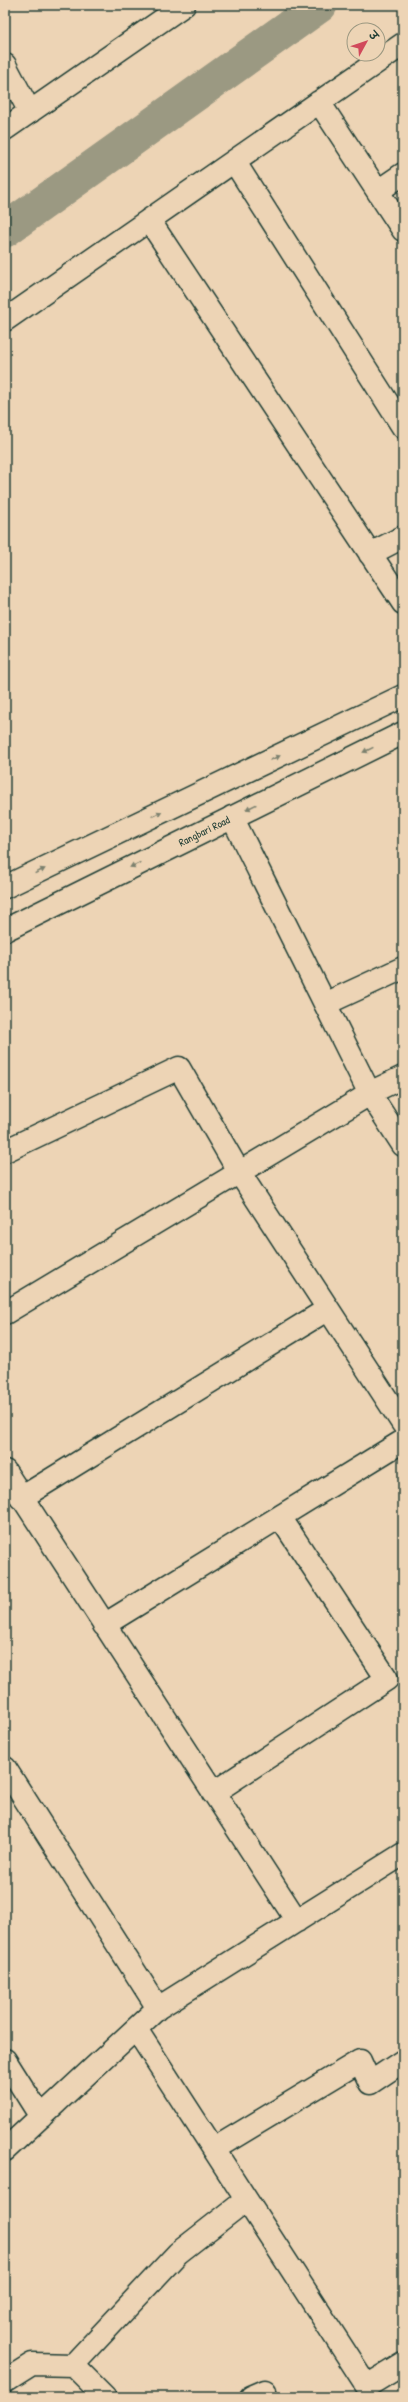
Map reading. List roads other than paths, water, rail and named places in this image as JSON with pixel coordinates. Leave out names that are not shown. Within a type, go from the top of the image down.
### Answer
[{"type":"street","points":[[5,129],[184,5]]},
{"type":"street","points":[[5,320],[403,44]]},
{"type":"street","points":[[5,65],[30,112]]},
{"type":"street","points":[[319,102],[403,230]]},
{"type":"street","points":[[234,161],[403,427]]},
{"type":"street","points":[[378,191],[403,174]]},
{"type":"street","points":[[149,220],[403,603]]},
{"type":"street","points":[[370,554],[403,537]]},
{"type":"street","points":[[5,888],[403,696]]},
{"type":"street","name":"Rangbari Road","points":[[5,930],[403,733]]},
{"type":"street","points":[[232,817],[370,1094],[403,1145]]},
{"type":"street","points":[[325,1004],[403,968]]},
{"type":"street","points":[[5,1151],[179,1068],[239,1172],[403,1424]]},
{"type":"street","points":[[5,1313],[370,1094],[403,1077]]},
{"type":"street","points":[[296,1921],[104,1625],[11,1487],[328,1309]]},
{"type":"street","points":[[104,1625],[403,1441]]},
{"type":"street","points":[[213,1794],[387,1679],[280,1517]]},
{"type":"street","points":[[5,1768],[158,2008]]},
{"type":"street","points":[[5,2150],[158,2008],[403,1854]]},
{"type":"street","points":[[136,2029],[366,2386],[403,2364]]},
{"type":"street","points":[[5,2060],[41,2117]]},
{"type":"street","points":[[214,2149],[360,2061],[370,2083],[403,2061]]},
{"type":"street","points":[[73,2365],[178,2253],[246,2200]]},
{"type":"street","points":[[5,2381],[32,2364],[73,2365],[105,2397]]},
{"type":"waterway","points":[[5,230],[320,5]]}]
